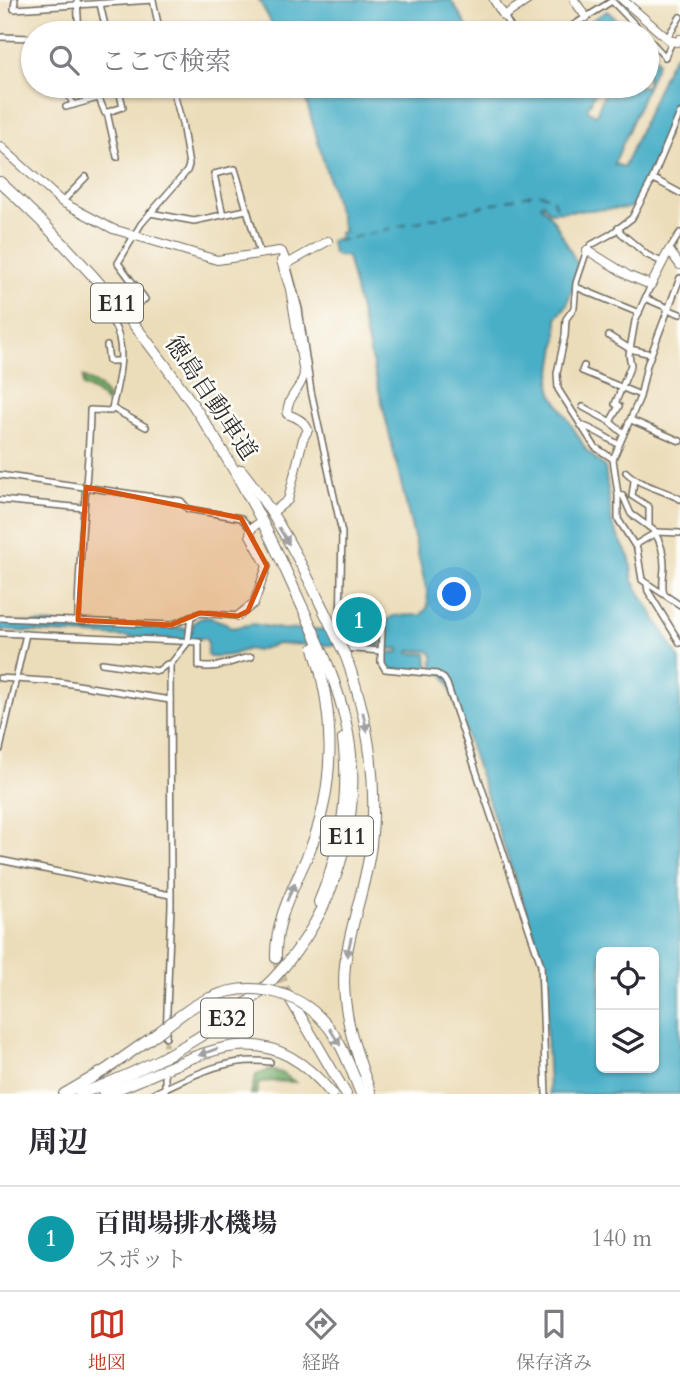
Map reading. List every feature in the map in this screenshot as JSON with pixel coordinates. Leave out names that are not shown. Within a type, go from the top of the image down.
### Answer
[{"type":"highway","name":"徳島自動車道","points":[[0,182],[59,240],[117,304],[174,377],[216,440],[275,545],[304,610],[344,713],[351,751],[353,794],[348,832],[336,877],[323,907],[298,949],[226,1018],[123,1077],[80,1094]]},
{"type":"highway","points":[[216,440],[255,489],[294,552],[343,653],[366,725],[373,805],[369,862],[347,956],[344,996],[354,1045],[371,1094]]},
{"type":"highway","points":[[276,958],[281,916],[315,837],[327,785],[330,733],[322,662]]},
{"type":"highway","points":[[64,1094],[107,1069],[209,998],[239,989],[267,990],[300,1002],[323,1020],[339,1042],[361,1094]]},
{"type":"highway","points":[[286,990],[346,1094]]},
{"type":"highway","points":[[104,1094],[214,1049],[248,1045],[264,1046],[293,1057],[310,1070],[331,1094]]},
{"type":"main road","points":[[494,0],[503,16],[528,0]]},
{"type":"main road","points":[[574,0],[586,17]]},
{"type":"main road","points":[[623,0],[649,21]]},
{"type":"main road","points":[[659,29],[673,40]]},
{"type":"main road","points":[[0,146],[62,202],[104,225],[217,260],[279,251]]},
{"type":"main road","points":[[279,251],[287,264],[328,241]]},
{"type":"main road","points":[[587,250],[629,276],[651,285],[669,250],[680,265]]},
{"type":"main road","points":[[274,511],[288,500],[303,439],[308,430],[307,425],[299,418],[287,414],[289,399],[302,384],[304,374],[290,289],[279,251]]},
{"type":"main road","points":[[239,616],[254,603],[267,566],[250,535],[254,527]]},
{"type":"street","points":[[15,0],[14,9],[153,0],[157,21]]},
{"type":"street","points":[[580,21],[612,1],[631,21]]},
{"type":"street","points":[[103,2],[106,21]]},
{"type":"street","points":[[77,3],[78,21]]},
{"type":"street","points":[[503,16],[506,21]]},
{"type":"street","points":[[659,50],[665,57],[680,16]]},
{"type":"street","points":[[0,37],[21,38]]},
{"type":"street","points":[[68,98],[69,106],[98,98],[105,113],[107,112],[117,157]]},
{"type":"street","points":[[107,112],[123,107],[121,98]]},
{"type":"street","points":[[138,304],[145,299],[118,263],[134,235],[182,178],[189,165],[175,98]]},
{"type":"street","points":[[612,458],[596,447],[579,425],[558,389],[557,373],[566,319],[574,308],[576,286],[587,250],[590,245],[632,218],[651,182],[680,113]]},
{"type":"street","points":[[223,215],[214,174],[235,169],[260,254]]},
{"type":"street","points":[[62,202],[86,177]]},
{"type":"street","points":[[651,182],[656,180],[680,193]]},
{"type":"street","points":[[150,213],[194,221],[246,210]]},
{"type":"street","points":[[618,228],[647,255],[662,262]]},
{"type":"street","points":[[669,250],[680,233]]},
{"type":"street","points":[[287,264],[299,309],[311,391],[342,533],[340,626]]},
{"type":"street","points":[[680,278],[646,368],[631,420],[612,458],[618,494],[618,519],[635,545],[642,580],[680,606]]},
{"type":"street","points":[[610,422],[619,406],[615,404],[631,365],[630,349],[635,321],[651,285]]},
{"type":"street","points":[[576,286],[639,313]]},
{"type":"street","points":[[647,299],[680,314]]},
{"type":"street","points":[[78,620],[89,465],[90,410],[111,411],[112,408],[120,334],[113,323],[118,319]]},
{"type":"street","points":[[609,336],[630,349],[651,354]]},
{"type":"street","points":[[107,346],[108,361],[119,361]]},
{"type":"street","points":[[631,365],[646,368]]},
{"type":"street","points":[[584,366],[582,371],[640,395]]},
{"type":"street","points":[[583,407],[624,433]]},
{"type":"street","points":[[112,408],[146,427]]},
{"type":"street","points":[[631,420],[680,441]]},
{"type":"street","points":[[579,425],[595,429],[598,434],[618,444]]},
{"type":"street","points":[[626,472],[634,481],[652,485],[680,499]]},
{"type":"street","points":[[0,475],[181,501],[188,509],[241,518],[254,527]]},
{"type":"street","points":[[634,481],[632,496],[649,507],[649,527]]},
{"type":"street","points":[[618,494],[624,496],[631,514],[655,533],[662,552],[662,589],[665,596]]},
{"type":"street","points":[[0,500],[84,508]]},
{"type":"street","points":[[635,545],[655,533],[680,533]]},
{"type":"street","points":[[647,584],[648,591],[680,643]]},
{"type":"street","points":[[0,618],[171,625],[200,613],[239,616]]},
{"type":"street","points":[[166,1037],[170,895],[170,665],[189,640],[190,617]]},
{"type":"street","points":[[378,623],[382,630],[382,666],[389,671],[437,674],[447,684],[541,965],[546,1094]]},
{"type":"street","points":[[0,633],[189,640],[199,642],[199,666],[208,667],[228,665],[238,659],[251,657]]},
{"type":"street","points":[[0,749],[26,634]]},
{"type":"street","points":[[343,653],[381,649]]},
{"type":"street","points":[[102,663],[158,671],[167,664],[170,665]]},
{"type":"street","points":[[0,678],[59,682],[170,700]]},
{"type":"street","points":[[0,860],[170,895]]},
{"type":"street","points":[[152,1094],[165,1091],[204,1070],[232,1061],[270,1062]]},
{"type":"street","points":[[165,1076],[165,1091]]},
{"type":"highlighted area","points":[[86,487],[241,518],[267,566],[248,611],[238,616],[200,613],[171,625],[78,620]]},
{"type":"green space","points":[[83,377],[100,387],[108,397],[107,403],[83,386]]},
{"type":"green space","points":[[270,1070],[282,1073],[295,1082],[259,1083],[256,1094],[251,1094],[256,1075]]},
{"type":"water","points":[[259,0],[451,0],[464,21],[270,21]]},
{"type":"water","points":[[607,11],[618,21],[591,21]]},
{"type":"water","points":[[680,54],[680,105],[673,113],[666,136],[634,205],[631,208],[550,212],[543,203],[541,205],[555,222],[579,267],[567,305],[557,317],[557,340],[550,384],[552,393],[587,451],[605,467],[612,524],[630,559],[633,581],[680,660],[680,1094],[549,1094],[544,965],[449,684],[443,674],[433,671],[433,655],[429,651],[410,650],[409,653],[427,654],[429,671],[388,669],[383,662],[382,653],[399,652],[399,649],[384,648],[387,620],[393,616],[421,615],[428,607],[427,592],[347,256],[333,253],[331,241],[341,237],[339,233],[344,232],[305,98],[592,98],[587,110],[596,115],[602,98],[642,98],[614,164],[624,167],[654,98],[659,98],[659,87],[668,66],[674,56]]},
{"type":"water","points":[[209,617],[226,623],[231,628],[253,624],[281,629],[364,630],[365,636],[380,636],[380,646],[277,644],[256,651],[248,649],[231,655],[209,657],[205,638],[181,640],[0,630],[0,622],[184,628],[192,632],[193,623]]},
{"type":"ferry route","points":[[337,239],[339,241],[537,193],[552,197],[557,211]]},
{"type":"tunnel","points":[[118,319],[137,304]]},
{"type":"tunnel","points":[[276,958],[286,991]]},
{"type":"tunnel","points":[[165,1069],[166,1037]]},
{"type":"place","name":"百間場排水機場","points":[[359,620]]}]
